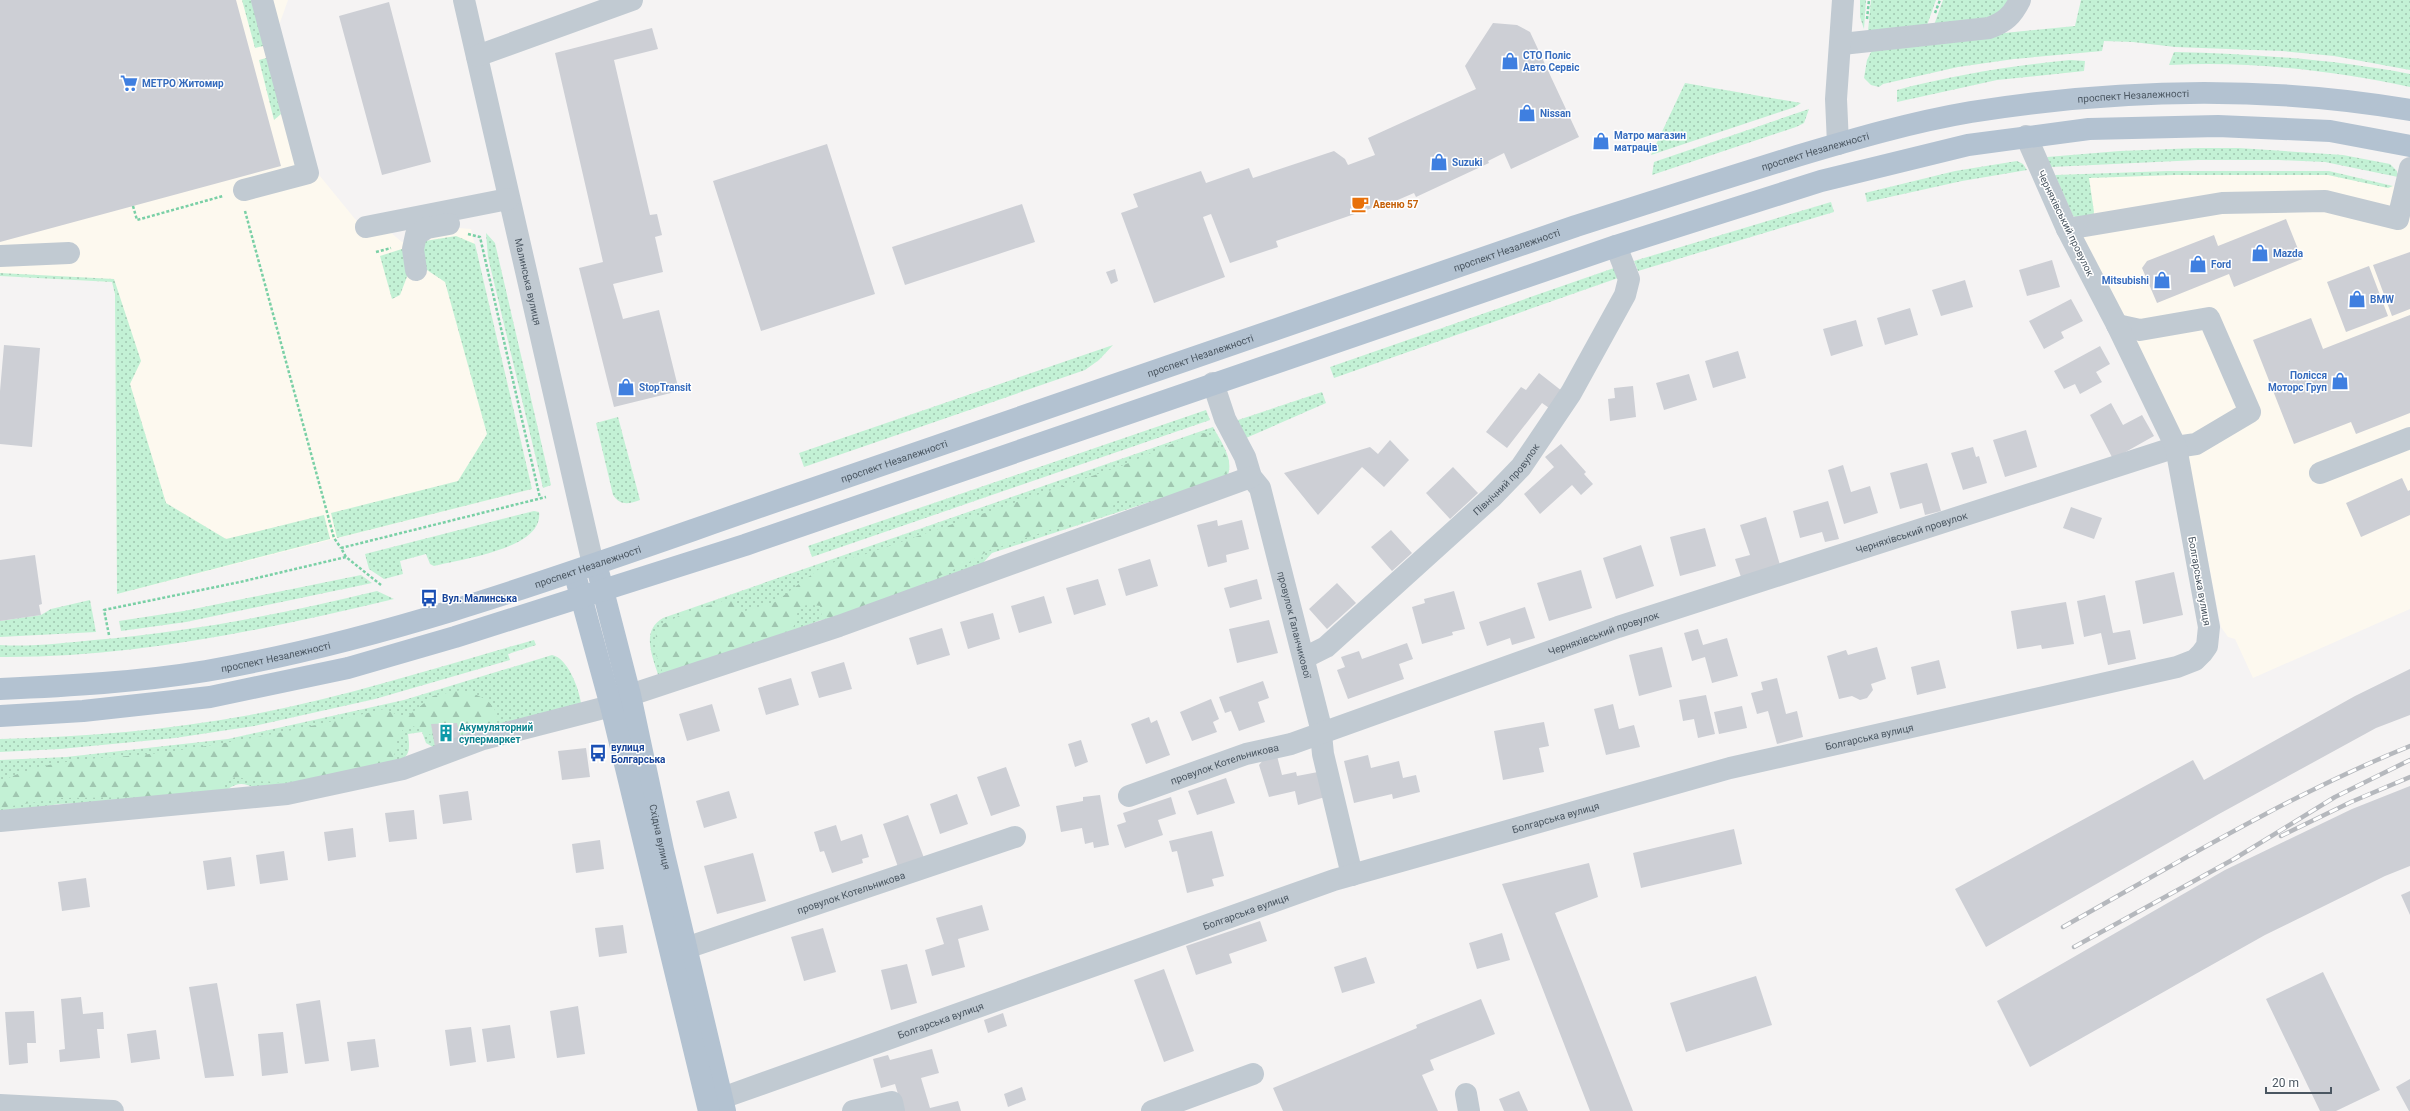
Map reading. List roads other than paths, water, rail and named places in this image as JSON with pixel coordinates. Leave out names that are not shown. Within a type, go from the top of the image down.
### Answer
[{"type":"main road","name":"проспект Незалежності","points":[[0,689],[150,678],[204,671],[344,641],[425,618],[588,565],[1569,228],[1838,144],[1892,129],[1970,112],[2100,97],[2179,93],[2295,95],[2356,101],[2410,110]]},
{"type":"main road","points":[[0,716],[149,705],[210,697],[348,668],[745,545],[1213,383],[1616,246],[1821,181],[1968,145],[2026,136],[2089,129],[2218,126],[2330,131],[2410,146]]},
{"type":"main road","name":"Східна вулиця","points":[[588,565],[602,590],[630,695],[686,948],[718,1106]]},
{"type":"main road","name":"Східна вулиця","points":[[588,565],[581,597],[718,1106]]},
{"type":"street","points":[[244,199],[308,173],[262,0]]},
{"type":"street","name":"Малинська вулиця","points":[[464,0],[588,565]]},
{"type":"street","points":[[476,56],[632,0]]},
{"type":"street","points":[[1838,144],[1836,99],[1842,44],[1843,0]]},
{"type":"street","points":[[1842,44],[1989,28],[2005,22],[2014,13],[2020,0]]},
{"type":"street","name":"Черняхівський провулок","points":[[1321,733],[1618,627],[2176,448],[2117,325],[2068,229],[2026,136]]},
{"type":"street","points":[[2068,229],[2222,203],[2325,201],[2398,219],[2410,168]]},
{"type":"street","points":[[509,205],[427,228],[416,235],[413,254],[401,231],[392,226],[372,225],[509,205]]},
{"type":"street","name":"Північний провулок","points":[[1304,658],[1326,647],[1492,497],[1521,467],[1571,392],[1625,295],[1629,279],[1616,246]]},
{"type":"street","points":[[0,256],[69,252]]},
{"type":"street","points":[[2117,325],[2140,330],[2209,318],[2250,412],[2196,444],[2176,448]]},
{"type":"street","name":"провулок Галанчикової","points":[[1213,383],[1225,419],[1245,457],[1251,477],[1260,488],[1304,658],[1321,733],[1323,754],[1352,875]]},
{"type":"street","points":[[2320,473],[2410,438]]},
{"type":"street","name":"Болгарська вулиця","points":[[718,1106],[1352,875],[1730,768],[2169,669],[2195,660],[2207,646],[2208,619],[2176,448]]},
{"type":"street","points":[[630,695],[839,626],[1251,477]]},
{"type":"street","points":[[0,821],[287,794],[403,769],[483,739],[611,706]]},
{"type":"street","name":"провулок Котельникова","points":[[1129,796],[1246,754],[1291,744],[1321,733]]},
{"type":"street","name":"провулок Котельникова","points":[[686,948],[1015,836]]},
{"type":"street","points":[[1165,1109],[1253,1074]]},
{"type":"street","points":[[853,1111],[892,1102],[894,1111]]},
{"type":"street","points":[[0,1105],[66,1110],[113,1111]]},
{"type":"railway","points":[[2063,927],[2277,808],[2365,765],[2410,746]]},
{"type":"railway","points":[[2074,947],[2234,859],[2335,797],[2410,760]]},
{"type":"railway","points":[[2281,836],[2351,802],[2410,777]]},
{"type":"place","name":"СТО Поліс Авто Сервіс","points":[[1510,61]]},
{"type":"place","name":"МЕТРО Житомир","points":[[129,83]]},
{"type":"place","name":"Nissan","points":[[1527,113]]},
{"type":"place","name":"Матро магазин матраців","points":[[1601,141]]},
{"type":"place","name":"Suzuki","points":[[1439,162]]},
{"type":"place","name":"Авеню 57","points":[[1360,204]]},
{"type":"place","name":"Mazda","points":[[2260,253]]},
{"type":"place","name":"Ford","points":[[2198,264]]},
{"type":"place","name":"Mitsubishi","points":[[2162,280]]},
{"type":"place","name":"BMW","points":[[2357,299]]},
{"type":"place","name":"Полісся Моторс Груп","points":[[2340,381]]},
{"type":"place","name":"StopTransit","points":[[626,387]]},
{"type":"place","name":"Вул. Малинська","points":[[429,598]]},
{"type":"place","name":"Акумуляторний супермаркет","points":[[446,733]]},
{"type":"place","name":"вулиця Болгарська","points":[[598,753]]}]
